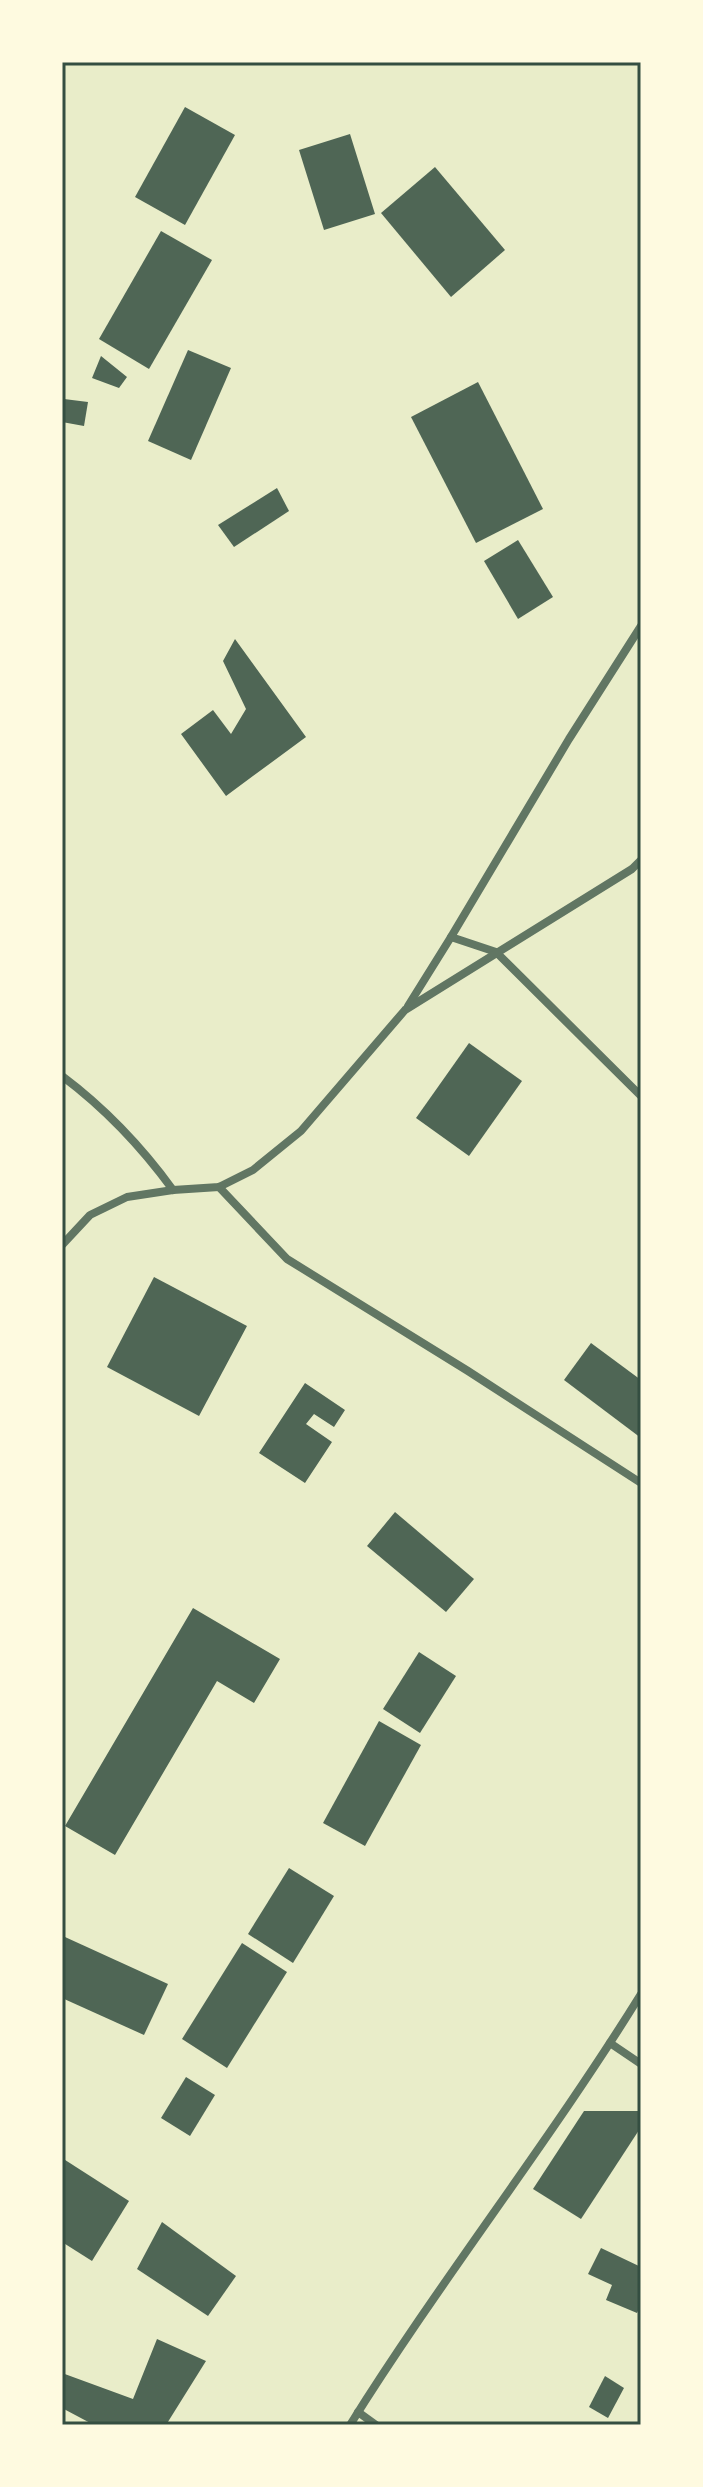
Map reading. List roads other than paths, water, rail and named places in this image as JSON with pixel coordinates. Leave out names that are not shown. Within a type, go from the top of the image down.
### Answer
[{"type":"street","points":[[62,1245],[90,1215],[127,1197],[219,1187],[253,1170],[301,1131],[405,1010],[641,626]]},
{"type":"street","points":[[405,1010],[632,869],[641,860]]},
{"type":"street","points":[[451,937],[496,952],[641,1096]]},
{"type":"street","points":[[62,1076],[90,1097],[129,1135],[173,1190]]},
{"type":"street","points":[[219,1187],[287,1259],[641,1483]]},
{"type":"street","points":[[350,2425],[641,1994]]},
{"type":"street","points":[[610,2043],[641,2064]]},
{"type":"street","points":[[358,2412],[376,2425]]}]
